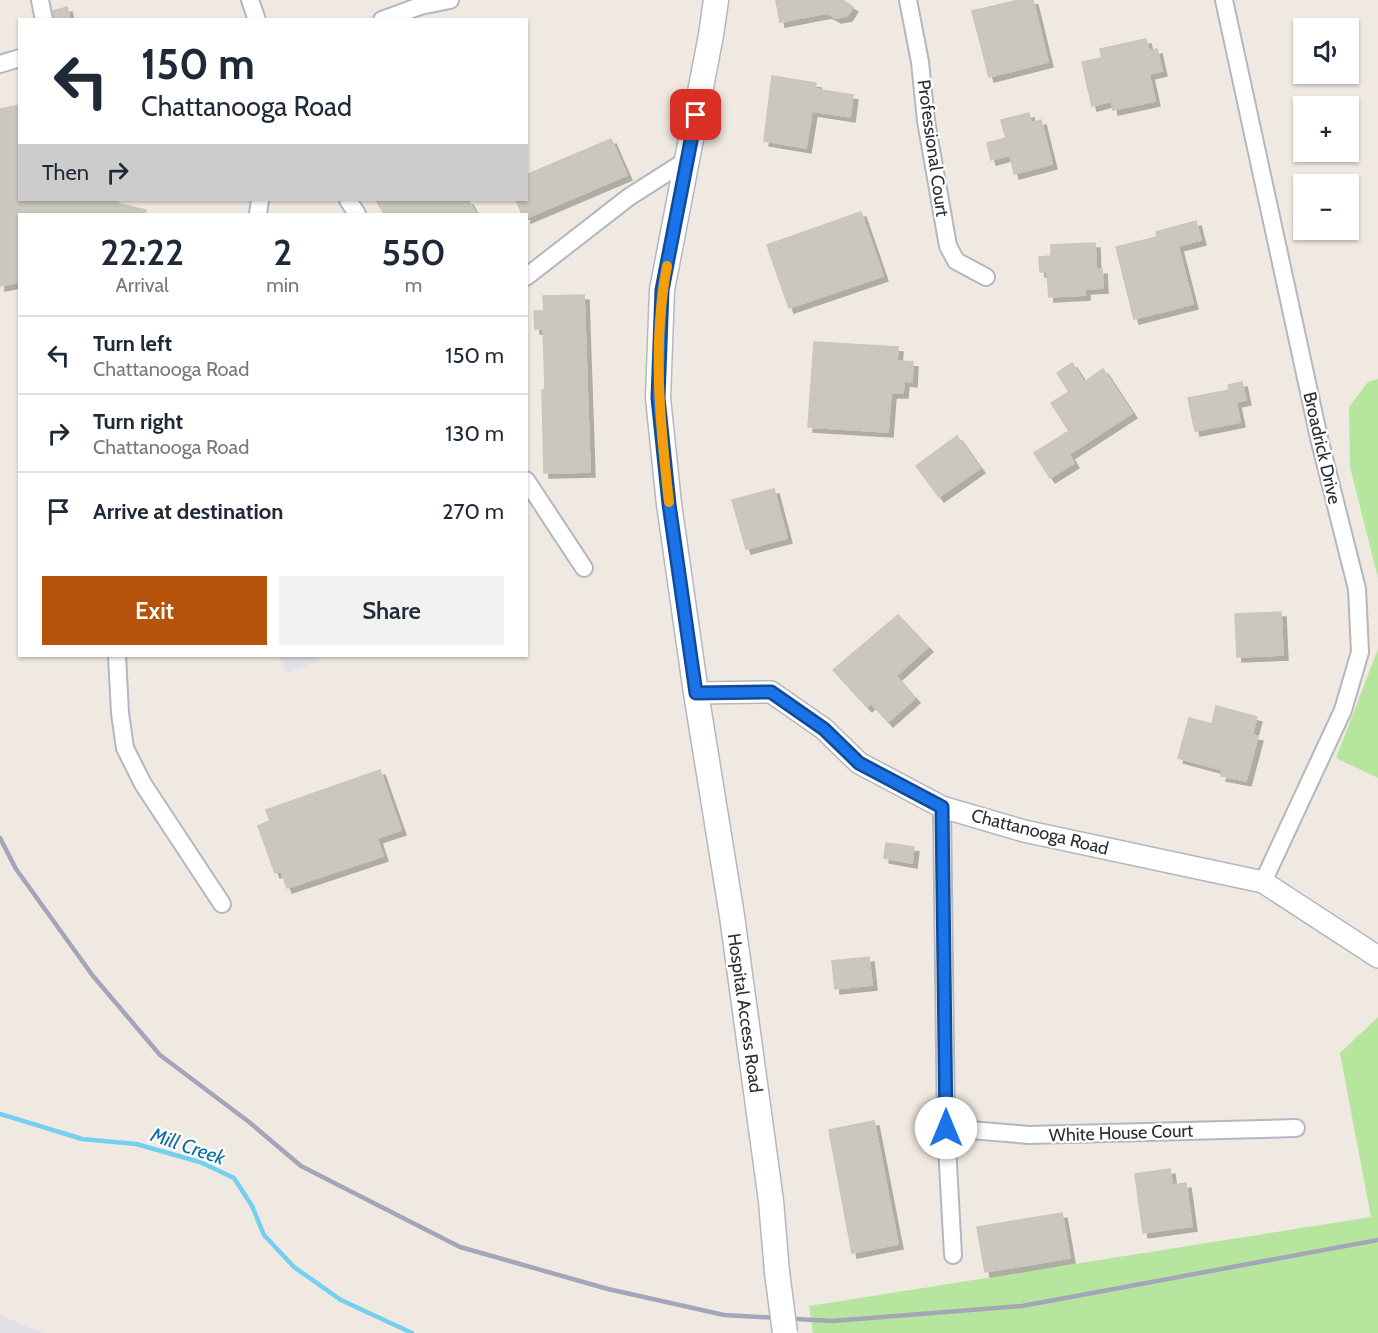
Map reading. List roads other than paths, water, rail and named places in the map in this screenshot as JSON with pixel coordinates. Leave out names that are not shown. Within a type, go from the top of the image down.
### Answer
[{"type":"main road","points":[[696,693],[669,504],[658,398],[662,290],[713,27],[716,0]]},
{"type":"main road","name":"Hospital Access Road","points":[[696,693],[732,916],[771,1201],[785,1333]]},
{"type":"street","points":[[40,0],[44,18]]},
{"type":"street","points":[[250,0],[256,18]]},
{"type":"street","points":[[387,18],[420,6],[450,0]]},
{"type":"street","name":"Professional Court","points":[[908,0],[920,62],[926,121],[948,246],[956,261],[986,277]]},
{"type":"street","name":"Broadrick Drive","points":[[1224,0],[1318,438],[1358,589],[1360,652],[1343,710],[1263,882]]},
{"type":"street","points":[[0,64],[18,59]]},
{"type":"street","points":[[528,275],[629,197],[687,160]]},
{"type":"street","points":[[528,483],[584,568]]},
{"type":"street","points":[[117,657],[120,713],[125,748],[142,784],[222,904]]},
{"type":"street","name":"Chattanooga Road","points":[[696,693],[771,692],[824,729],[859,763],[942,807],[1024,831],[1263,882],[1378,957]]},
{"type":"street","points":[[942,807],[946,1128],[953,1255]]},
{"type":"street","name":"White House Court","points":[[946,1128],[1029,1135],[1296,1128]]},
{"type":"waterway","name":"Mill Creek","points":[[0,1114],[82,1139],[136,1144],[200,1162],[234,1178],[252,1206],[264,1235],[294,1267],[341,1300],[412,1333]]},
{"type":"railway","points":[[0,838],[16,869],[93,976],[160,1055],[249,1122],[301,1166],[460,1247],[608,1289],[724,1315],[832,1321],[1022,1306],[1378,1240]]}]
